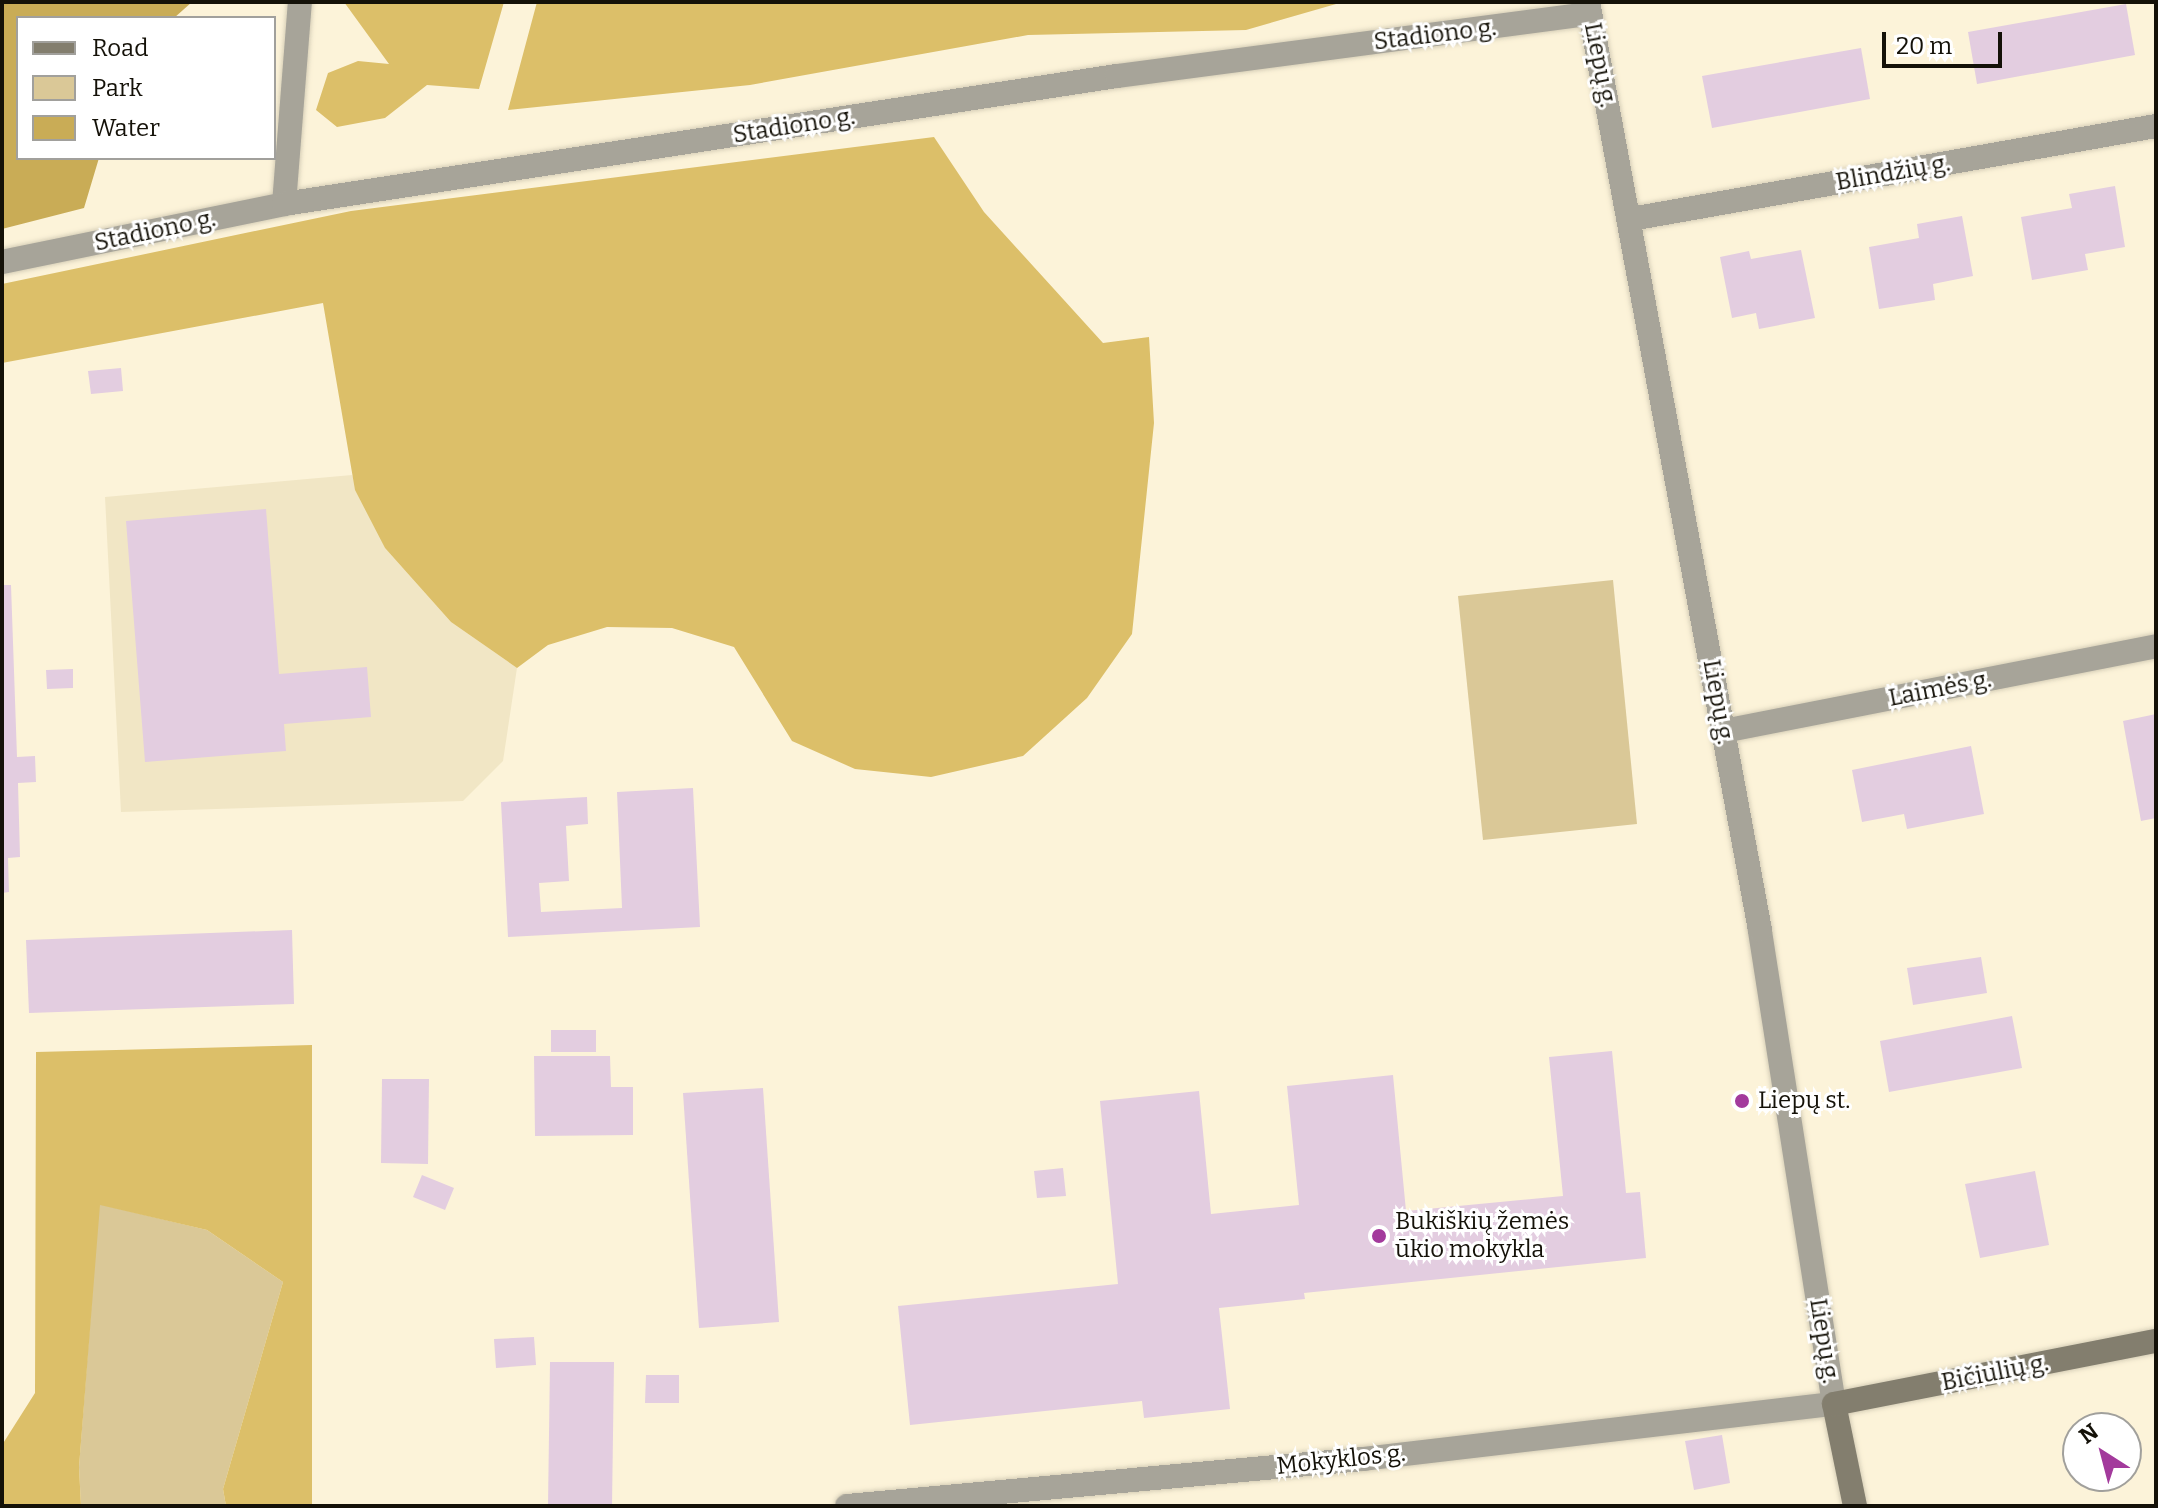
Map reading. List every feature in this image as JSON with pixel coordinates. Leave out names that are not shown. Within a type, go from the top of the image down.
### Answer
[{"type":"street","points":[[284,204],[300,2]]},
{"type":"street","name":"Stadiono g.","points":[[2,262],[284,204],[1117,76],[1589,8]]},
{"type":"street","name":"Liepų g.","points":[[1589,8],[1631,219],[1724,731],[1834,1404]]},
{"type":"street","name":"Blindžių g.","points":[[1631,219],[2156,126]]},
{"type":"street","name":"Laimės g.","points":[[1724,731],[2156,646]]},
{"type":"street","name":"Bičiulių g.","points":[[1834,1404],[2156,1341]]},
{"type":"street","points":[[1834,1404],[1855,1506]]},
{"type":"street","name":"Mokyklos g.","points":[[847,1506],[1363,1459],[1834,1404]]},
{"type":"shaded area","points":[[344,2],[504,2],[479,89],[427,85],[385,118],[337,127],[316,110],[328,73],[358,61],[389,64]]},
{"type":"shaded area","points":[[537,2],[1343,2],[1246,30],[1028,35],[750,85],[508,110]]},
{"type":"shaded area","points":[[934,137],[984,212],[1103,343],[1149,337],[1154,423],[1132,634],[1087,698],[1023,756],[931,777],[855,769],[792,741],[734,647],[672,628],[607,627],[548,645],[517,668],[451,622],[385,548],[355,490],[323,303],[2,363],[2,284],[351,211]]},
{"type":"shaded area","points":[[352,475],[385,548],[451,622],[517,668],[503,761],[463,801],[121,812],[105,497]]},
{"type":"shaded area","points":[[312,1045],[312,1506],[226,1506],[223,1489],[283,1282],[207,1230],[100,1205],[79,1467],[81,1506],[2,1506],[2,1445],[35,1393],[36,1052]]},
{"type":"green space","points":[[1613,580],[1637,824],[1483,840],[1458,596]]},
{"type":"green space","points":[[99,1204],[207,1230],[283,1282],[223,1489],[226,1506],[81,1506],[79,1467]]},
{"type":"water","points":[[2,2],[192,2],[176,16],[16,16],[16,160],[98,160],[84,208],[2,229]]},
{"type":"building","points":[[2126,4],[2135,55],[1977,84],[1968,32]]},
{"type":"building","points":[[1861,48],[1870,99],[1712,128],[1702,76]]},
{"type":"building","points":[[2115,186],[2125,247],[2085,254],[2088,270],[2032,280],[2021,217],[2072,208],[2069,194]]},
{"type":"building","points":[[1962,216],[1973,276],[1933,284],[1935,300],[1879,309],[1869,247],[1919,238],[1917,224]]},
{"type":"building","points":[[1801,250],[1815,318],[1759,329],[1756,313],[1732,318],[1720,257],[1749,251],[1751,259]]},
{"type":"building","points":[[121,368],[123,391],[91,394],[88,371]]},
{"type":"building","points":[[266,509],[279,674],[367,667],[371,717],[284,724],[286,751],[145,762],[126,521]]},
{"type":"building","points":[[2,585],[11,585],[17,757],[35,756],[36,782],[18,783],[20,857],[8,858],[9,892],[2,893]]},
{"type":"building","points":[[73,669],[73,688],[47,689],[46,670]]},
{"type":"building","points":[[2156,714],[2156,818],[2141,821],[2123,721]]},
{"type":"building","points":[[1971,746],[1984,814],[1907,829],[1904,814],[1862,822],[1852,770]]},
{"type":"building","points":[[693,788],[700,927],[508,937],[501,802],[587,797],[588,824],[566,826],[569,881],[539,883],[541,912],[622,908],[617,792]]},
{"type":"building","points":[[292,930],[294,1004],[29,1013],[26,940]]},
{"type":"building","points":[[1981,957],[1987,993],[1913,1005],[1907,968]]},
{"type":"building","points":[[2012,1016],[2022,1068],[1889,1092],[1880,1041]]},
{"type":"building","points":[[551,1030],[596,1030],[596,1052],[551,1052]]},
{"type":"building","name":"Bukiškių žemės ūkio mokykla","points":[[1612,1051],[1626,1193],[1640,1192],[1646,1258],[1304,1293],[1305,1299],[1219,1308],[1230,1409],[1144,1418],[1142,1401],[910,1425],[898,1306],[1118,1284],[1100,1101],[1199,1091],[1211,1214],[1299,1205],[1287,1086],[1393,1075],[1406,1211],[1563,1196],[1549,1057]]},
{"type":"building","points":[[534,1056],[610,1056],[611,1087],[633,1087],[633,1135],[535,1136]]},
{"type":"building","points":[[382,1079],[429,1079],[428,1164],[381,1163]]},
{"type":"building","points":[[763,1088],[779,1322],[699,1328],[683,1093]]},
{"type":"building","points":[[1063,1168],[1066,1196],[1037,1198],[1034,1171]]},
{"type":"building","points":[[2035,1171],[2049,1245],[1980,1258],[1965,1184]]},
{"type":"building","points":[[422,1175],[454,1188],[445,1210],[413,1197]]},
{"type":"building","points":[[534,1337],[536,1365],[496,1368],[494,1339]]},
{"type":"building","points":[[550,1362],[614,1362],[612,1506],[548,1506]]},
{"type":"building","points":[[646,1375],[679,1375],[679,1403],[645,1403]]},
{"type":"building","points":[[1722,1435],[1730,1483],[1694,1490],[1685,1441]]},
{"type":"place","name":"Liepų st.","points":[[1742,1101]]},
{"type":"place","name":"Bukiškių žemės ūkio mokykla","points":[[1379,1236]]}]
